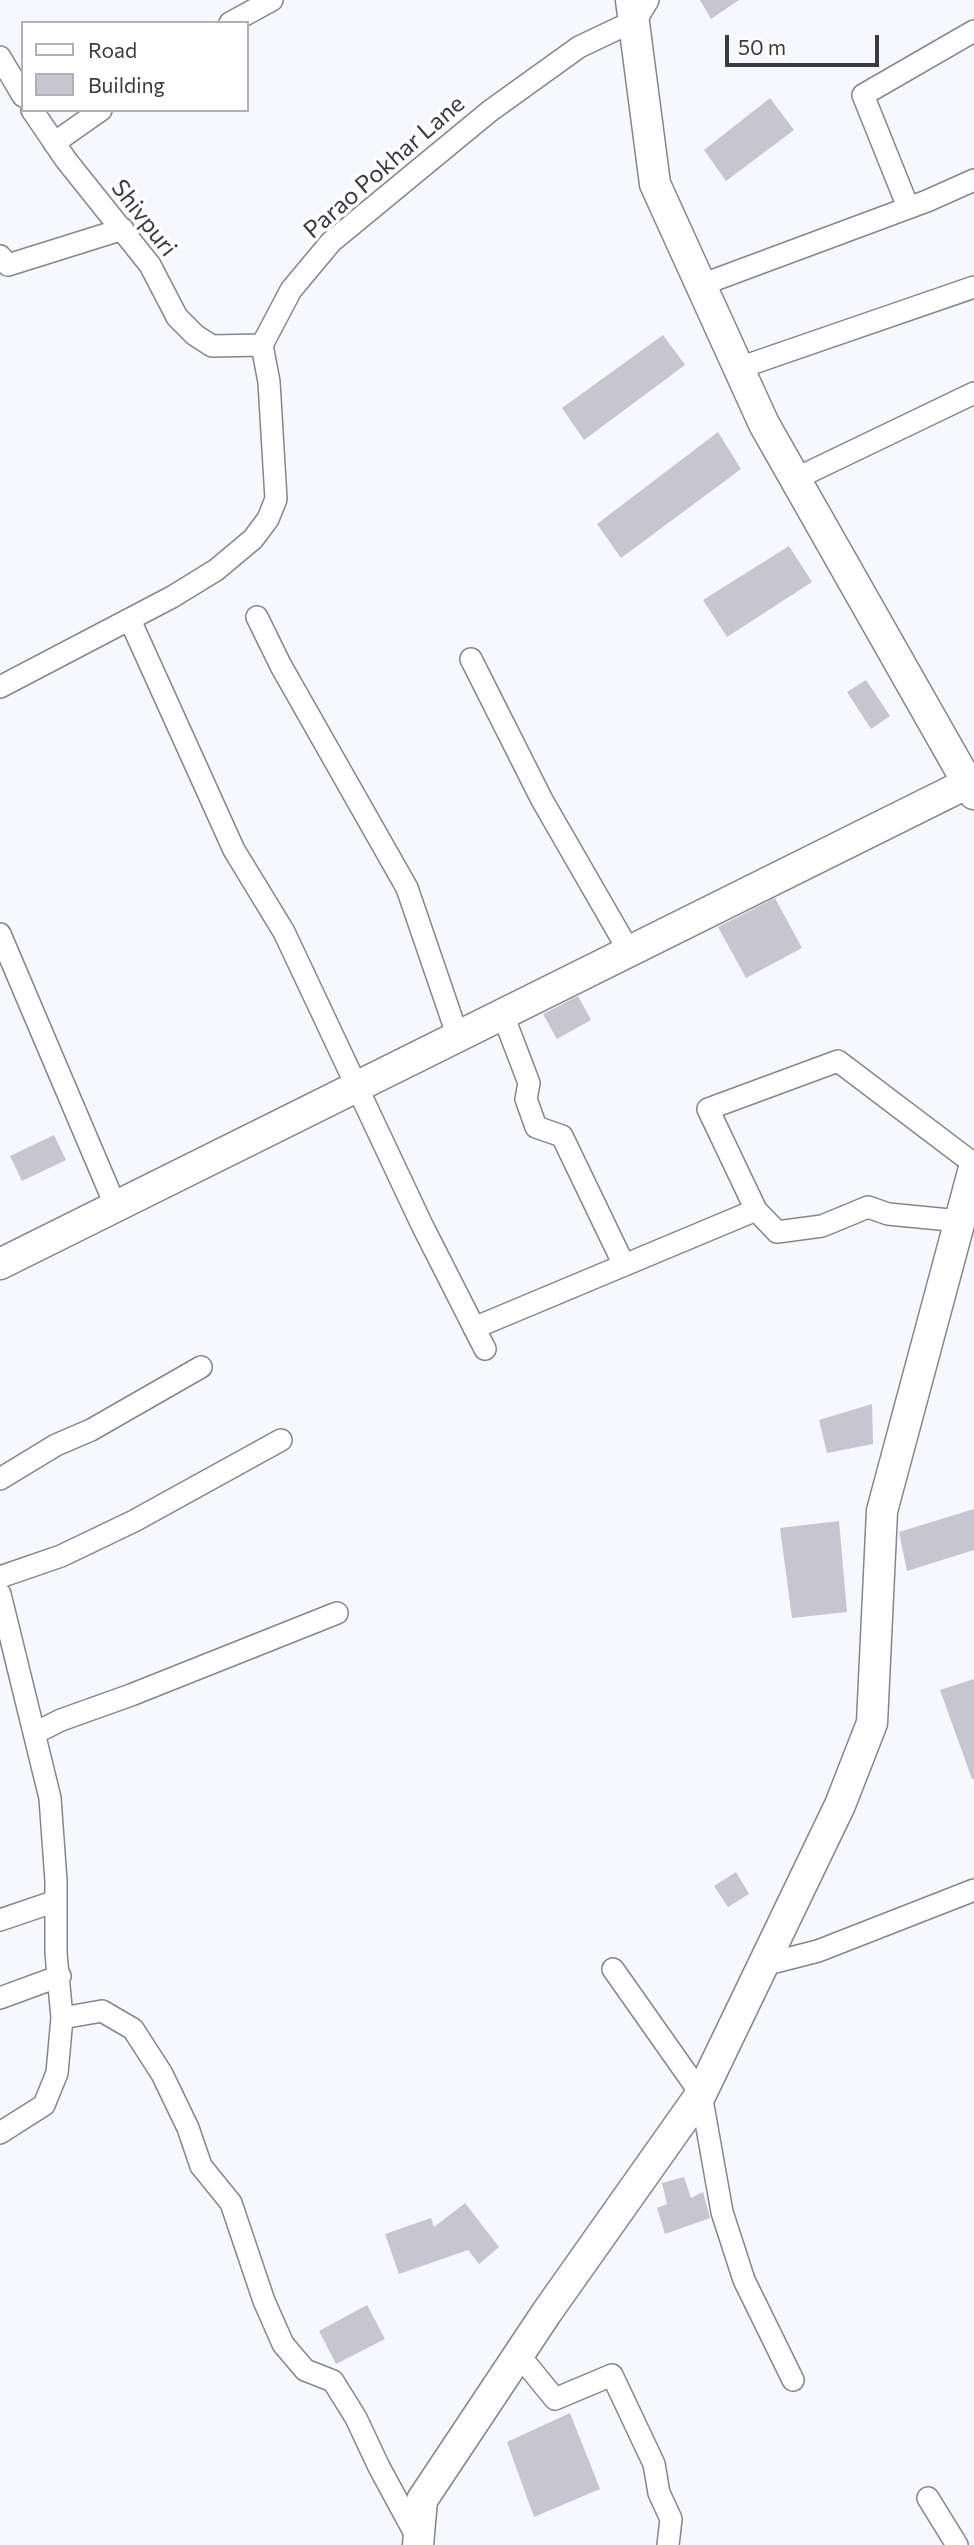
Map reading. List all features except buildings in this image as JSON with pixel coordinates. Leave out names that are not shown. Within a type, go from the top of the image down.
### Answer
[{"type":"main road","points":[[0,1264],[629,951],[972,786],[764,424],[655,184],[639,7]]},
{"type":"main road","points":[[418,2542],[422,2500],[519,2355],[701,2094],[840,1805],[872,1723],[882,1511],[962,1239],[974,1166]]},
{"type":"street","points":[[234,21],[272,0]]},
{"type":"street","name":"Parao Pokhar Lane","points":[[262,345],[291,290],[331,242],[543,71],[639,7]]},
{"type":"street","points":[[908,207],[863,95],[974,31]]},
{"type":"street","points":[[4,65],[21,93]]},
{"type":"street","name":"Shivpuri","points":[[33,112],[54,143],[150,265],[163,297],[177,317],[195,335],[212,346],[262,345]]},
{"type":"street","points":[[54,143],[99,112]]},
{"type":"street","points":[[701,285],[974,180]]},
{"type":"street","points":[[0,256],[8,265],[123,229]]},
{"type":"street","points":[[739,368],[974,287]]},
{"type":"street","points":[[0,687],[130,620],[216,570],[240,553],[268,519],[276,499],[277,483],[269,382],[262,345]]},
{"type":"street","points":[[795,479],[974,393]]},
{"type":"street","points":[[257,617],[281,666],[407,888],[458,1037]]},
{"type":"street","points":[[130,620],[234,850],[284,932],[485,1349]]},
{"type":"street","points":[[471,659],[542,800],[629,951]]},
{"type":"street","points":[[0,934],[116,1207]]},
{"type":"street","points":[[503,1015],[529,1083],[526,1099],[536,1127],[562,1136],[624,1265]]},
{"type":"street","points":[[962,1239],[868,1207],[822,1226],[777,1232],[756,1210],[708,1109],[838,1061],[974,1166]]},
{"type":"street","points":[[474,1328],[756,1210]]},
{"type":"street","points":[[0,1479],[56,1445],[92,1430],[201,1367]]},
{"type":"street","points":[[0,1577],[61,1556],[134,1521],[281,1440]]},
{"type":"street","points":[[0,1594],[50,1798],[56,1901],[55,1954],[60,1976],[62,2018],[57,2073],[44,2105],[0,2133]]},
{"type":"street","points":[[35,1733],[61,1720],[337,1613]]},
{"type":"street","points":[[763,1965],[840,1943],[974,1890]]},
{"type":"street","points":[[0,1920],[56,1901]]},
{"type":"street","points":[[613,1969],[701,2094],[722,2212],[744,2280],[793,2380]]},
{"type":"street","points":[[0,1998],[60,1976]]},
{"type":"street","points":[[62,2018],[102,2011],[134,2029],[162,2074],[188,2128],[201,2165],[231,2203],[264,2301],[283,2344],[305,2370],[333,2381],[356,2418],[418,2542]]},
{"type":"street","points":[[519,2355],[555,2399],[612,2375],[654,2464],[659,2493],[671,2519],[668,2545]]},
{"type":"street","points":[[928,2498],[956,2545]]}]
